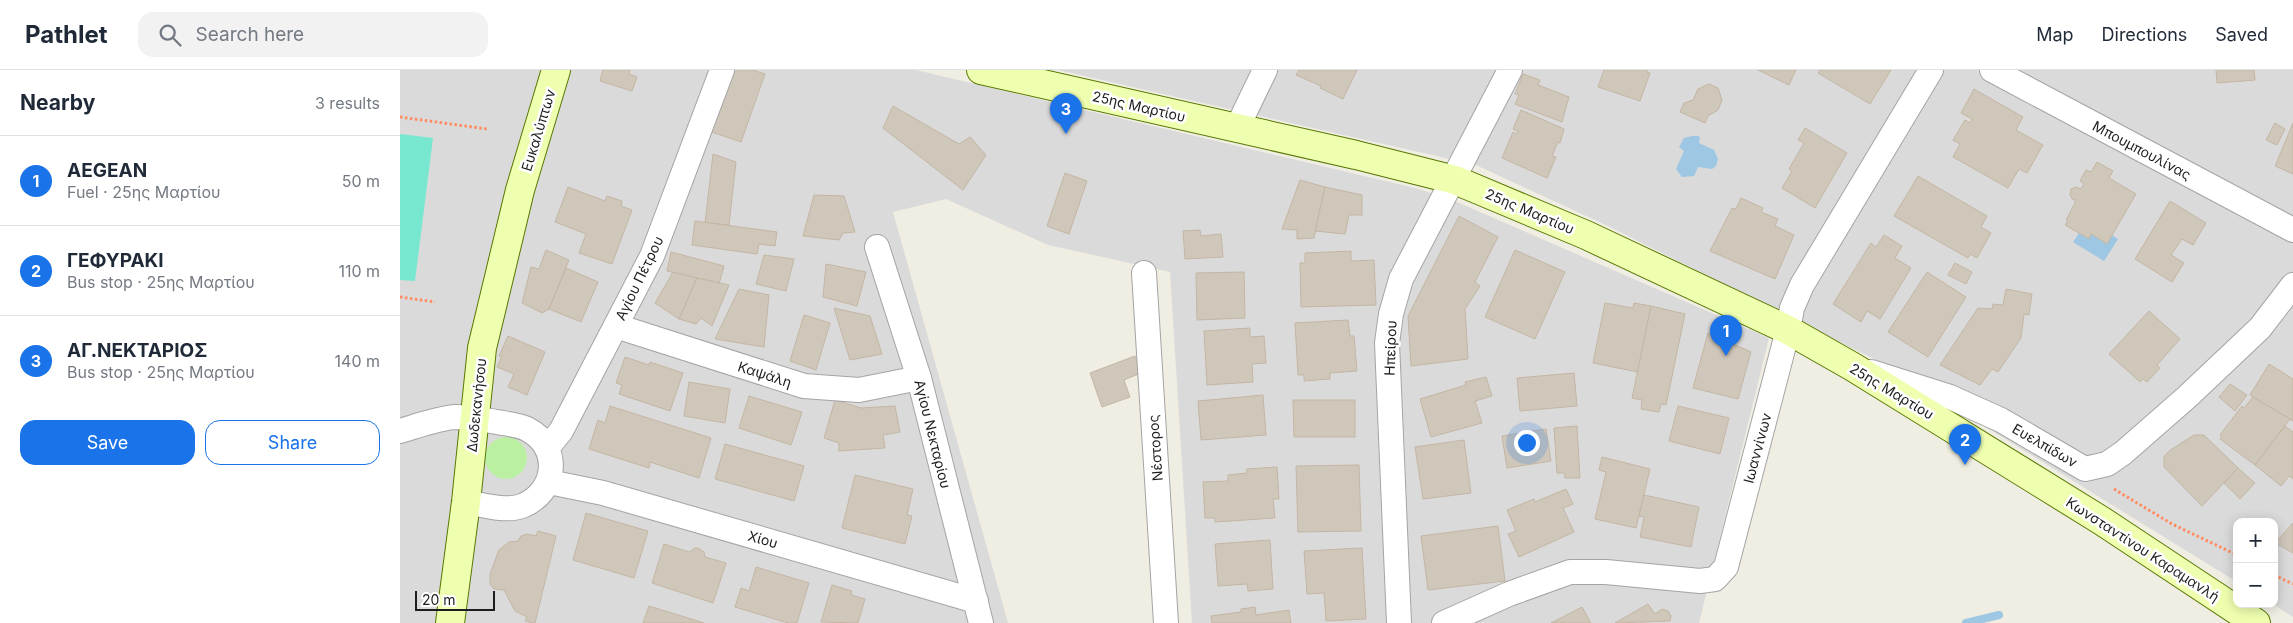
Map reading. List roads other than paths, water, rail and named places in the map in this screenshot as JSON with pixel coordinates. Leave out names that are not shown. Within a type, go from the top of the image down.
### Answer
[{"type":"main road","name":"Ευκαλύπτων","points":[[520,190],[556,70]]},
{"type":"main road","name":"25ης Μαρτίου","points":[[981,70],[1356,154],[1455,180],[1586,235],[1788,330],[1853,367],[2030,476]]},
{"type":"main road","name":"Δωδεκανήσου","points":[[450,623],[466,502],[482,348],[520,190]]},
{"type":"main road","name":"Κωνσταντίνου Καραμανλή","points":[[2030,476],[2256,623]]},
{"type":"street","name":"Αγίου Πέτρου","points":[[547,448],[561,432],[652,256],[722,70]]},
{"type":"street","points":[[1237,128],[1265,70]]},
{"type":"street","name":"Ηπείρου","points":[[1399,623],[1388,344],[1391,314],[1401,279],[1455,180],[1510,70]]},
{"type":"street","name":"Ιωαννίνων","points":[[1444,623],[1509,594],[1570,572],[1606,572],[1700,581],[1715,579],[1726,567],[1788,330],[1792,308],[1802,285],[1931,70]]},
{"type":"street","name":"Μπουμπουλίνας","points":[[1992,70],[2293,230]]},
{"type":"street","name":"Αγίου Νεκταρίου","points":[[877,248],[919,378],[979,612]]},
{"type":"street","name":"Νέστορος","points":[[1144,273],[1166,623]]},
{"type":"street","name":"Ευελπίδων","points":[[1853,367],[1950,397],[2001,420],[2085,469],[2107,464],[2123,453],[2187,397],[2260,328],[2293,285]]},
{"type":"street","name":"Καψάλη","points":[[616,326],[804,386],[859,390],[919,378]]},
{"type":"street","points":[[400,431],[454,417],[475,419],[527,429],[538,437],[547,448],[552,463],[549,482],[540,496],[521,506],[500,508],[466,502]]},
{"type":"street","name":"Χίου","points":[[549,482],[603,493],[979,612]]},
{"type":"waterway","points":[[1966,623],[1999,615]]},
{"type":"place","name":"ΑΓ.ΝΕΚΤΑΡΙΟΣ","points":[[1066,134]]},
{"type":"place","name":"AEGEAN","points":[[1726,356]]},
{"type":"place","name":"ΓΕΦΥΡΑΚΙ","points":[[1965,465]]}]
